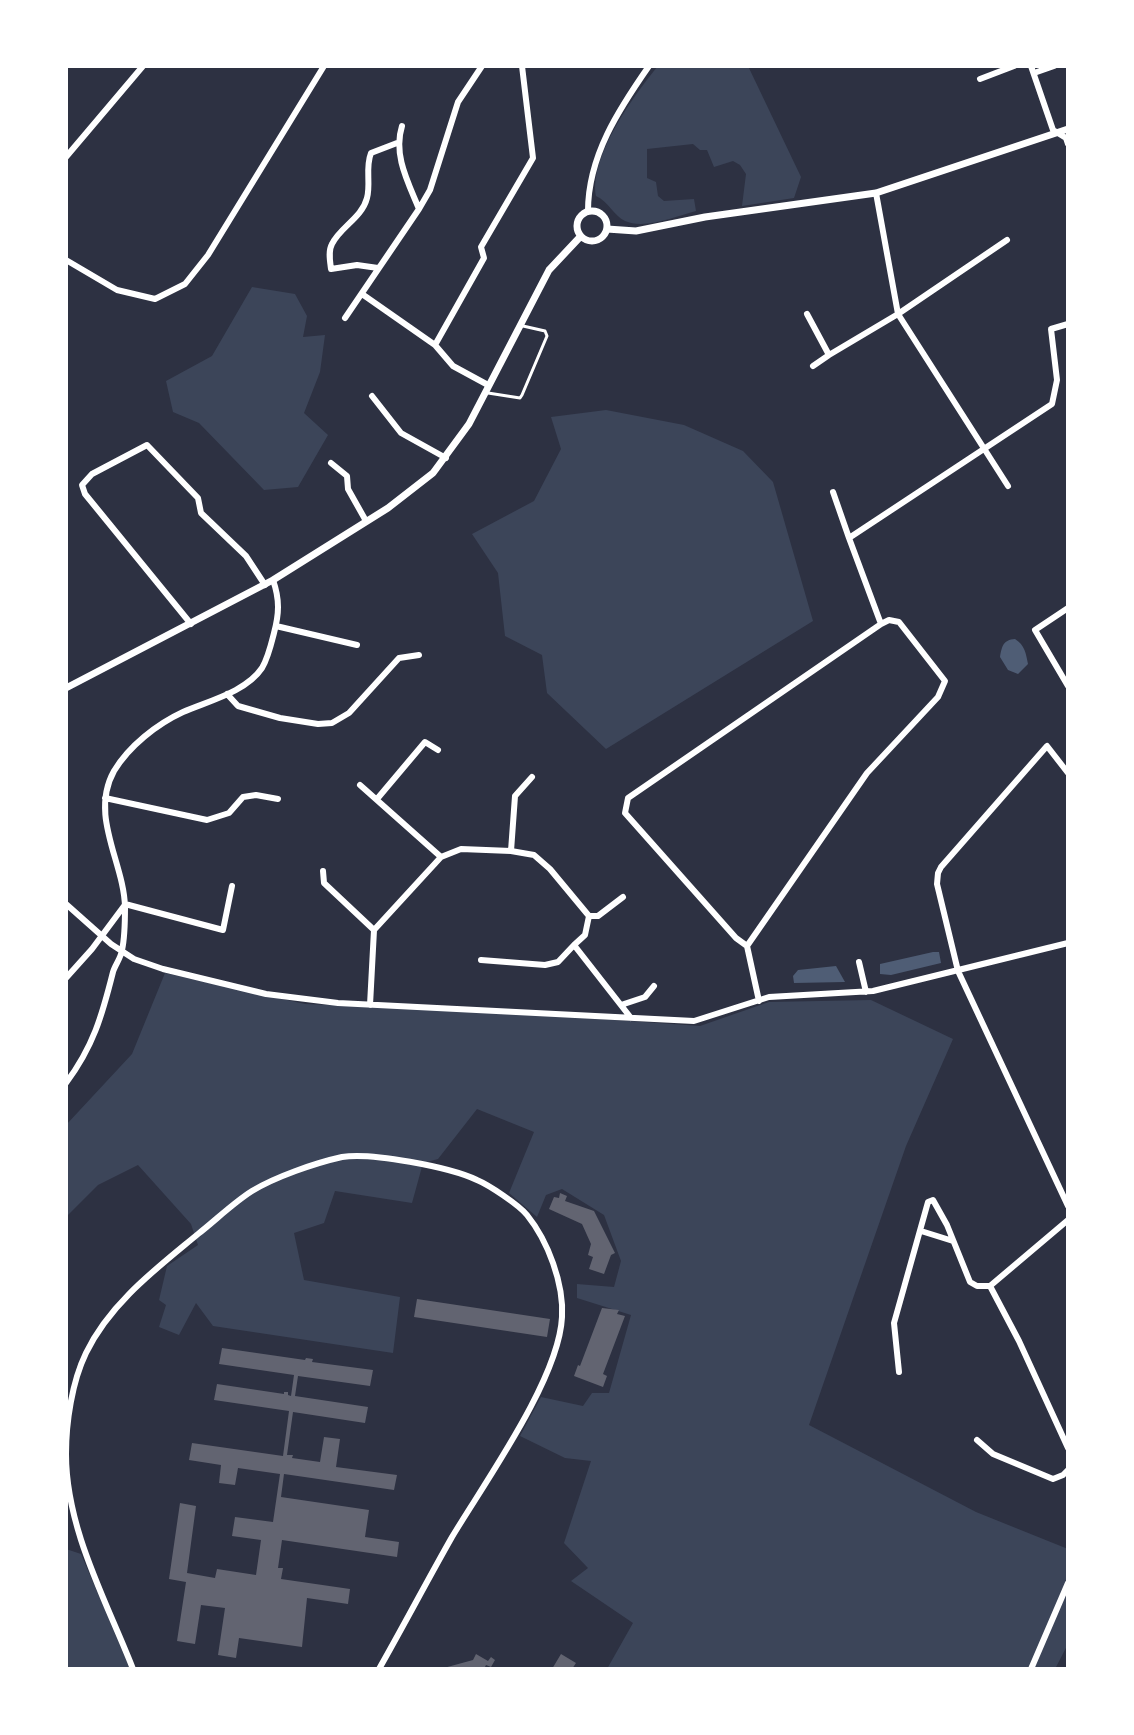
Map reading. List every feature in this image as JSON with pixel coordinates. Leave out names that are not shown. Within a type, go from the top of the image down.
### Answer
[{"type":"street","points":[[66,157],[143,66]]},
{"type":"street","points":[[66,260],[117,290],[155,299],[185,284],[214,245],[324,66]]},
{"type":"street","points":[[345,318],[430,190],[458,102],[482,66]]},
{"type":"street","points":[[435,345],[484,258],[481,247],[533,158],[522,66]]},
{"type":"street","points":[[607,229],[597,240],[588,241],[580,237],[577,221],[588,211],[588,189],[596,160],[613,121],[649,66]]},
{"type":"street","points":[[980,79],[1014,66]]},
{"type":"street","points":[[1054,66],[1033,70],[1053,130],[1066,138],[1068,144]]},
{"type":"street","points":[[402,126],[397,143],[405,175],[419,209]]},
{"type":"street","points":[[607,229],[636,231],[705,217],[876,193],[1068,129]]},
{"type":"street","points":[[327,280],[331,269],[332,243],[360,213],[367,197],[367,162],[371,153],[397,143]]},
{"type":"street","points":[[876,193],[898,314],[1008,486]]},
{"type":"street","points":[[588,211],[603,215],[607,229]]},
{"type":"street","points":[[66,688],[269,582],[414,489],[446,458],[469,424],[549,270],[580,237]]},
{"type":"street","points":[[813,366],[898,314],[1007,240]]},
{"type":"street","points":[[331,269],[357,265],[378,268]]},
{"type":"street","points":[[362,294],[435,345],[453,366],[486,388]]},
{"type":"street","points":[[807,314],[829,355]]},
{"type":"street","points":[[849,538],[1052,404],[1057,380],[1051,329],[1068,324]]},
{"type":"street","points":[[372,396],[401,433],[446,458]]},
{"type":"street","points":[[66,1083],[85,1057],[101,1020],[122,952],[125,904],[106,821],[105,798],[115,769],[140,740],[179,714],[227,694],[261,670],[280,605],[269,582],[201,513],[198,498],[147,445],[92,474],[82,485],[85,494],[191,624]]},
{"type":"street","points":[[331,463],[347,476],[348,489],[366,521]]},
{"type":"street","points":[[833,492],[881,624]]},
{"type":"street","points":[[1068,608],[1035,630],[1068,686]]},
{"type":"street","points":[[747,946],[867,773],[938,697],[945,681],[899,622],[889,620],[881,624],[628,798],[625,806],[625,813],[736,938],[747,946],[759,1001]]},
{"type":"street","points":[[276,626],[357,645]]},
{"type":"street","points":[[227,694],[238,706],[280,718],[332,723],[349,713],[399,658],[419,655]]},
{"type":"street","points":[[377,799],[425,742],[438,750]]},
{"type":"street","points":[[1068,773],[1047,746],[938,873],[937,884],[958,971],[1068,1206]]},
{"type":"street","points":[[511,851],[515,796],[532,777]]},
{"type":"street","points":[[360,785],[441,857]]},
{"type":"street","points":[[105,798],[207,820],[229,813],[243,797],[256,795],[278,799]]},
{"type":"street","points":[[370,1005],[374,930],[441,857],[461,849],[534,855],[550,869],[589,916]]},
{"type":"street","points":[[323,871],[324,883],[374,930]]},
{"type":"street","points":[[125,904],[223,930],[232,886]]},
{"type":"street","points":[[589,916],[598,916],[623,897]]},
{"type":"street","points":[[66,904],[122,952],[163,969],[301,1001],[694,1021],[785,996],[866,992],[1068,943]]},
{"type":"street","points":[[66,978],[125,904]]},
{"type":"street","points":[[481,960],[545,965],[558,962],[585,935],[589,916]]},
{"type":"street","points":[[574,945],[631,1018]]},
{"type":"street","points":[[859,962],[866,992]]},
{"type":"street","points":[[621,1005],[645,997],[654,986]]},
{"type":"street","points":[[133,1669],[81,1540],[70,1499],[66,1455],[73,1396],[86,1353],[138,1283],[253,1191],[304,1169],[344,1157],[416,1163],[477,1180],[526,1212],[547,1248],[559,1289],[562,1318],[553,1362],[379,1669]]},
{"type":"street","points":[[899,1372],[894,1323],[928,1202],[933,1200],[970,1282],[977,1286],[990,1286],[1068,1220]]},
{"type":"street","points":[[921,1231],[953,1241]]},
{"type":"street","points":[[990,1286],[1068,1448]]},
{"type":"street","points":[[977,1440],[993,1454],[1053,1479],[1068,1470]]},
{"type":"street","points":[[1031,1669],[1068,1583]]},
{"type":"lane","points":[[486,388],[508,398],[520,398],[522,395],[547,336],[545,331],[520,324]]},
{"type":"shaded area","points":[[658,66],[748,66],[801,177],[794,198],[742,206],[746,174],[740,165],[733,161],[714,167],[707,150],[700,150],[693,144],[647,149],[647,178],[656,182],[658,196],[664,201],[694,199],[696,211],[660,221],[633,223],[621,219],[596,196],[599,163],[606,145],[637,93]]},
{"type":"shaded area","points":[[252,287],[295,294],[307,316],[303,337],[325,335],[320,372],[304,413],[328,435],[298,487],[264,490],[199,423],[173,412],[166,381],[212,356]]},
{"type":"shaded area","points":[[606,410],[684,425],[743,451],[773,482],[813,621],[606,749],[547,693],[542,655],[505,636],[498,573],[472,534],[534,501],[561,449],[551,417]]},
{"type":"shaded area","points":[[1015,639],[1023,647],[1028,664],[1018,674],[1008,670],[1000,657],[1004,644]]},
{"type":"shaded area","points":[[939,952],[941,963],[891,975],[880,974],[880,964]]},
{"type":"shaded area","points":[[836,966],[845,982],[794,983],[793,976],[798,970]]},
{"type":"shaded area","points":[[165,973],[305,1004],[502,1012],[700,1026],[769,1002],[871,1000],[953,1039],[906,1146],[809,1425],[976,1512],[1068,1549],[1068,1644],[1055,1669],[607,1669],[633,1623],[571,1581],[588,1568],[564,1543],[591,1461],[565,1458],[520,1436],[541,1397],[583,1406],[592,1393],[609,1393],[631,1315],[577,1298],[577,1284],[614,1287],[621,1261],[604,1215],[562,1189],[546,1195],[537,1217],[509,1193],[534,1132],[477,1109],[438,1159],[423,1163],[412,1203],[335,1191],[324,1223],[294,1233],[304,1280],[400,1297],[393,1353],[213,1326],[196,1303],[179,1335],[159,1327],[166,1305],[159,1300],[167,1266],[198,1245],[191,1224],[138,1165],[98,1185],[66,1217],[66,1125],[132,1054]]},
{"type":"shaded area","points":[[66,1549],[81,1554],[130,1669],[66,1669]]},
{"type":"building","points":[[560,1193],[567,1196],[565,1201],[594,1211],[615,1253],[611,1255],[604,1274],[589,1269],[593,1257],[588,1255],[591,1244],[582,1224],[549,1209],[554,1197],[559,1198]]},
{"type":"building","points":[[417,1299],[550,1319],[547,1337],[414,1317]]},
{"type":"building","points":[[602,1308],[619,1310],[617,1314],[625,1316],[603,1374],[607,1376],[603,1387],[574,1376]]},
{"type":"building","points":[[222,1348],[373,1370],[370,1386],[298,1376],[295,1396],[368,1407],[365,1423],[293,1412],[287,1455],[320,1462],[324,1437],[340,1439],[336,1467],[397,1475],[394,1490],[284,1474],[281,1497],[369,1510],[365,1537],[399,1542],[397,1557],[282,1540],[278,1568],[283,1568],[281,1579],[350,1589],[348,1604],[307,1598],[302,1647],[239,1638],[236,1658],[218,1655],[225,1608],[201,1605],[195,1644],[177,1641],[186,1582],[169,1579],[180,1503],[196,1506],[187,1573],[215,1578],[217,1569],[256,1575],[261,1540],[232,1536],[235,1517],[273,1522],[280,1474],[238,1468],[235,1485],[219,1483],[221,1465],[189,1460],[192,1443],[283,1456],[289,1411],[214,1400],[217,1384],[284,1394],[288,1392],[291,1396],[294,1375],[219,1364]]},
{"type":"building","points":[[476,1654],[488,1661],[491,1657],[495,1660],[491,1667],[486,1665],[484,1669],[440,1669],[473,1660]]},
{"type":"building","points":[[561,1654],[576,1663],[572,1669],[552,1669]]}]
